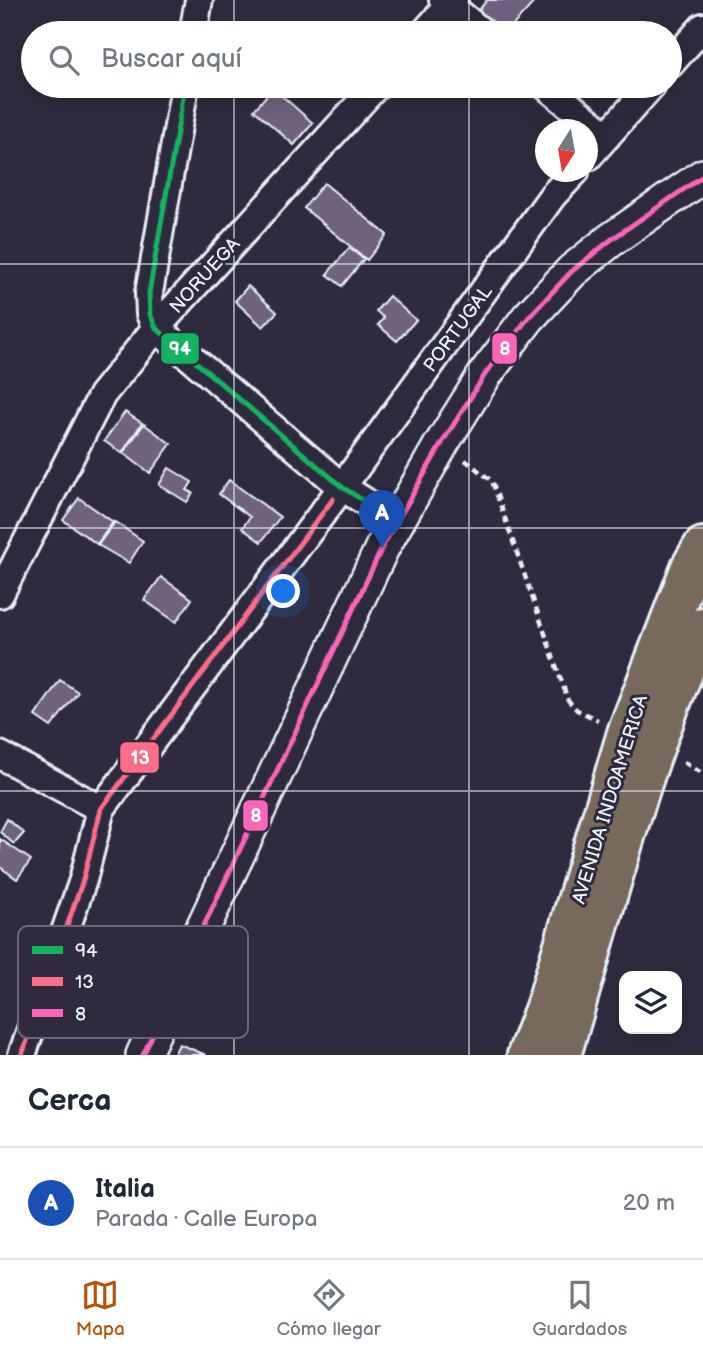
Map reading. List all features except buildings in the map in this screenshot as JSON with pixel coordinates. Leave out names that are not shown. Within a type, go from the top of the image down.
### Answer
[{"type":"main road","name":"AVENIDA INDOAMERICA","points":[[527,1055],[547,1002],[627,733],[686,580],[703,547]]},
{"type":"main road","name":"AVENIDA INDOAMERICA","points":[[561,1055],[656,745],[679,677],[703,627]]},
{"type":"street","points":[[195,21],[199,0]]},
{"type":"street","points":[[434,21],[449,2],[470,21]]},
{"type":"street","points":[[682,51],[703,27]]},
{"type":"street","points":[[182,98],[149,293],[150,314],[156,328],[342,487],[397,522]]},
{"type":"street","name":"NORUEGA","points":[[0,594],[102,395],[156,328],[365,98]]},
{"type":"street","points":[[561,98],[607,136]]},
{"type":"street","points":[[598,145],[640,98]]},
{"type":"street","points":[[204,926],[397,522],[486,373],[528,318],[572,271],[612,239],[703,176]]},
{"type":"street","name":"PORTUGAL","points":[[101,809],[566,182]]},
{"type":"street","points":[[0,755],[101,809],[83,880],[67,926]]},
{"type":"street","points":[[22,1055],[28,1038]]},
{"type":"street","points":[[143,1055],[151,1038]]},
{"type":"path","points":[[442,443],[492,481],[572,706],[627,733]]},
{"type":"transit line","name":"94","points":[[183,98],[149,293],[150,314],[156,328],[342,487],[397,522]]},
{"type":"transit line","name":"8","points":[[204,926],[382,548],[486,373],[528,318],[572,271],[612,239],[703,176]]},
{"type":"transit line","name":"13","points":[[67,926],[83,880],[101,809],[333,499]]},
{"type":"transit line","name":"13","points":[[22,1055],[28,1038]]},
{"type":"transit line","name":"8","points":[[143,1055],[151,1038]]},
{"type":"place","name":"Italia","points":[[382,548]]}]
